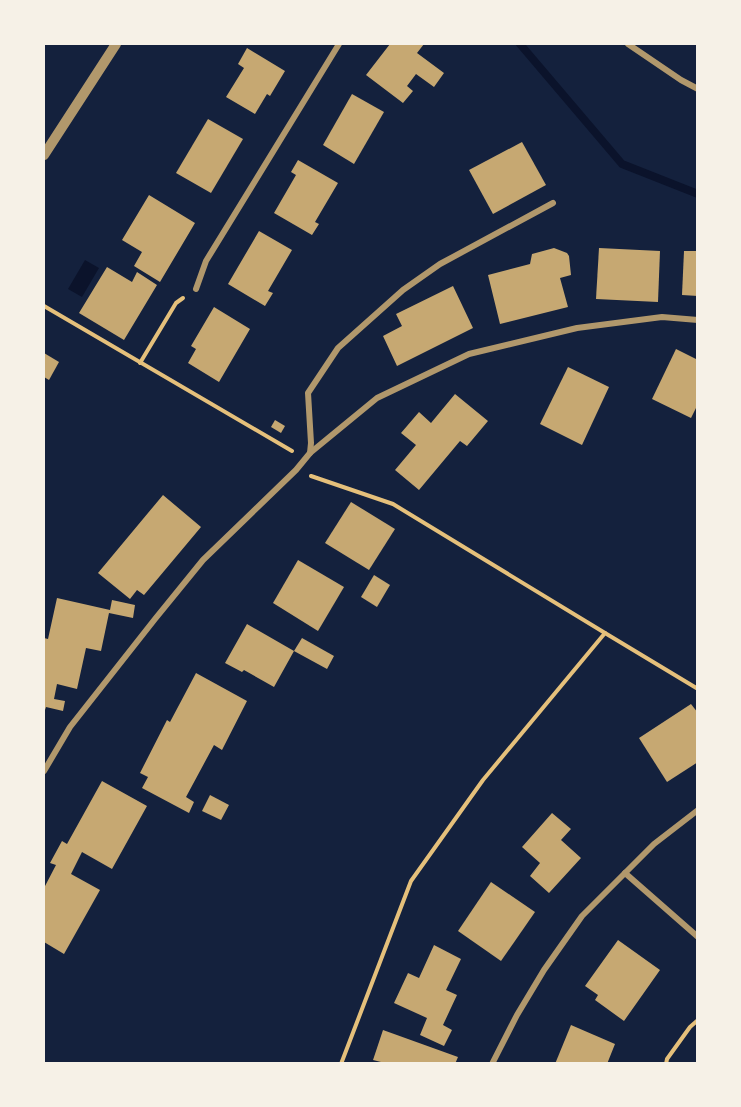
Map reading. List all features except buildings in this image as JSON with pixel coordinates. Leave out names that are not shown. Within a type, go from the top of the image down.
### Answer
[{"type":"street","points":[[44,155],[116,44]]},
{"type":"street","points":[[196,290],[206,261],[339,44]]},
{"type":"street","points":[[628,44],[698,89]]},
{"type":"street","points":[[310,453],[308,393],[338,348],[403,290],[440,264],[553,203]]},
{"type":"street","points":[[44,771],[70,727],[203,560],[296,471],[310,453],[377,398],[468,354],[577,328],[662,317],[698,320]]},
{"type":"street","points":[[492,1064],[517,1015],[544,970],[582,916],[654,844],[698,810]]},
{"type":"street","points":[[625,873],[698,937]]},
{"type":"path","points":[[140,363],[176,303],[196,290]]},
{"type":"path","points":[[44,306],[272,439]]},
{"type":"path","points":[[296,471],[393,504],[698,689]]},
{"type":"path","points":[[341,1064],[411,881],[483,780],[605,633]]},
{"type":"path","points":[[666,1064],[667,1059],[690,1027],[698,1020]]},
{"type":"water","points":[[85,260],[99,268],[82,297],[68,289]]},
{"type":"waterway","points":[[520,44],[622,164],[698,194]]}]
